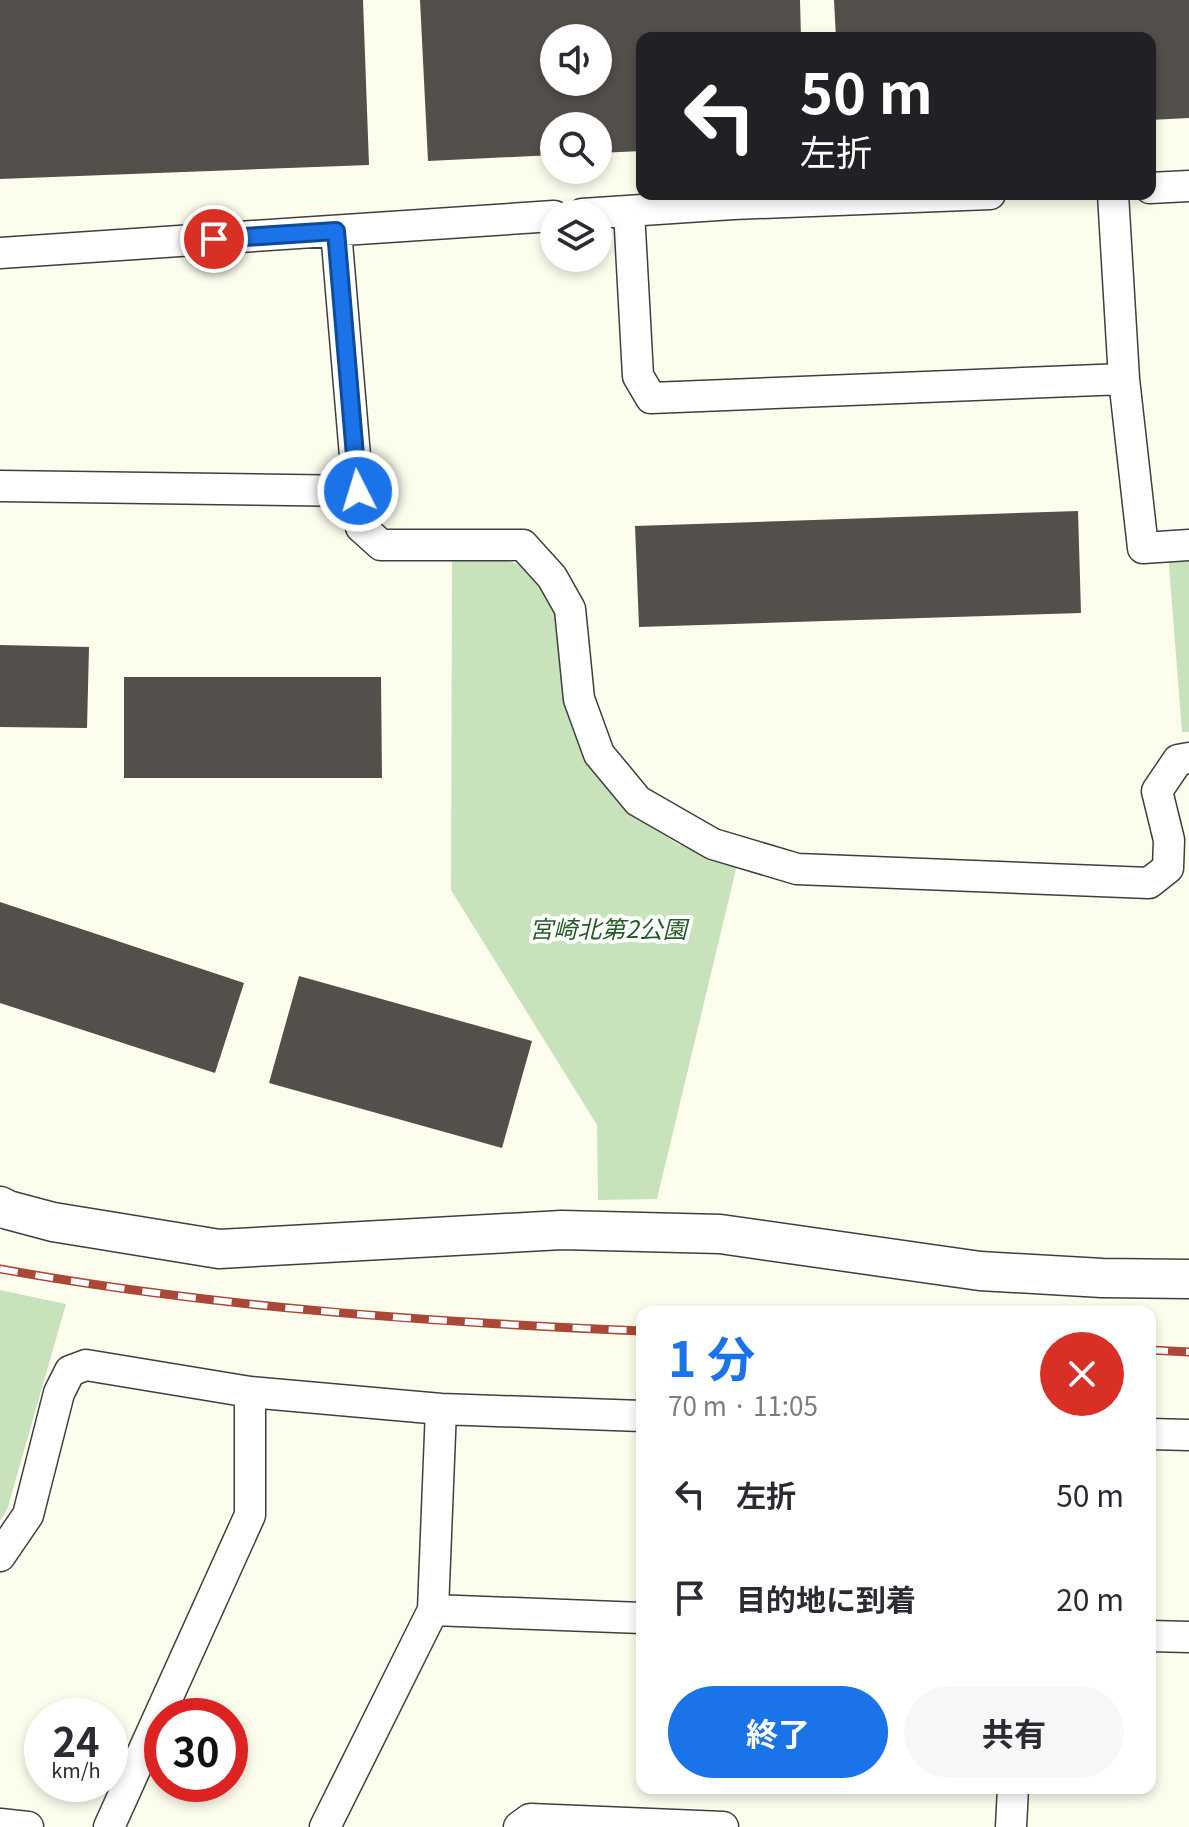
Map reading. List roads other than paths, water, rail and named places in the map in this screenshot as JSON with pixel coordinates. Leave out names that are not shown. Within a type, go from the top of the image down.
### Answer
[{"type":"street","points":[[1156,188],[1189,186]]},
{"type":"street","points":[[612,212],[836,200]]},
{"type":"street","points":[[1113,200],[1124,379],[1143,548],[1189,545]]},
{"type":"street","points":[[629,211],[638,376],[651,398],[1124,379]]},
{"type":"street","points":[[0,253],[540,217]]},
{"type":"street","points":[[336,231],[361,527],[381,545],[523,545],[552,577],[570,609],[579,699],[599,754],[638,801],[713,844],[797,869],[1149,883],[1168,868],[1169,840],[1157,791],[1178,760],[1189,758]]},
{"type":"street","points":[[0,486],[358,491]]},
{"type":"street","points":[[0,1206],[53,1222],[219,1249],[562,1230],[688,1233],[720,1234],[980,1271],[1189,1279]]},
{"type":"street","points":[[0,1556],[28,1515],[59,1393],[70,1371],[86,1365],[250,1392],[441,1409],[636,1416]]},
{"type":"street","points":[[109,1827],[250,1515],[250,1392]]},
{"type":"street","points":[[325,1827],[433,1610],[441,1409]]},
{"type":"street","points":[[1156,1434],[1189,1435]]},
{"type":"street","points":[[433,1610],[636,1618]]},
{"type":"street","points":[[1156,1636],[1189,1637]]},
{"type":"street","points":[[1011,1827],[1013,1794]]},
{"type":"street","points":[[519,1827],[530,1819],[723,1827]]},
{"type":"street","points":[[0,1824],[28,1827]]},
{"type":"railway","points":[[0,1269],[159,1293],[320,1311],[636,1331]]},
{"type":"railway","points":[[1156,1350],[1189,1352]]},
{"type":"park label","name":"宮崎北第2公園","points":[[608,930]]}]
